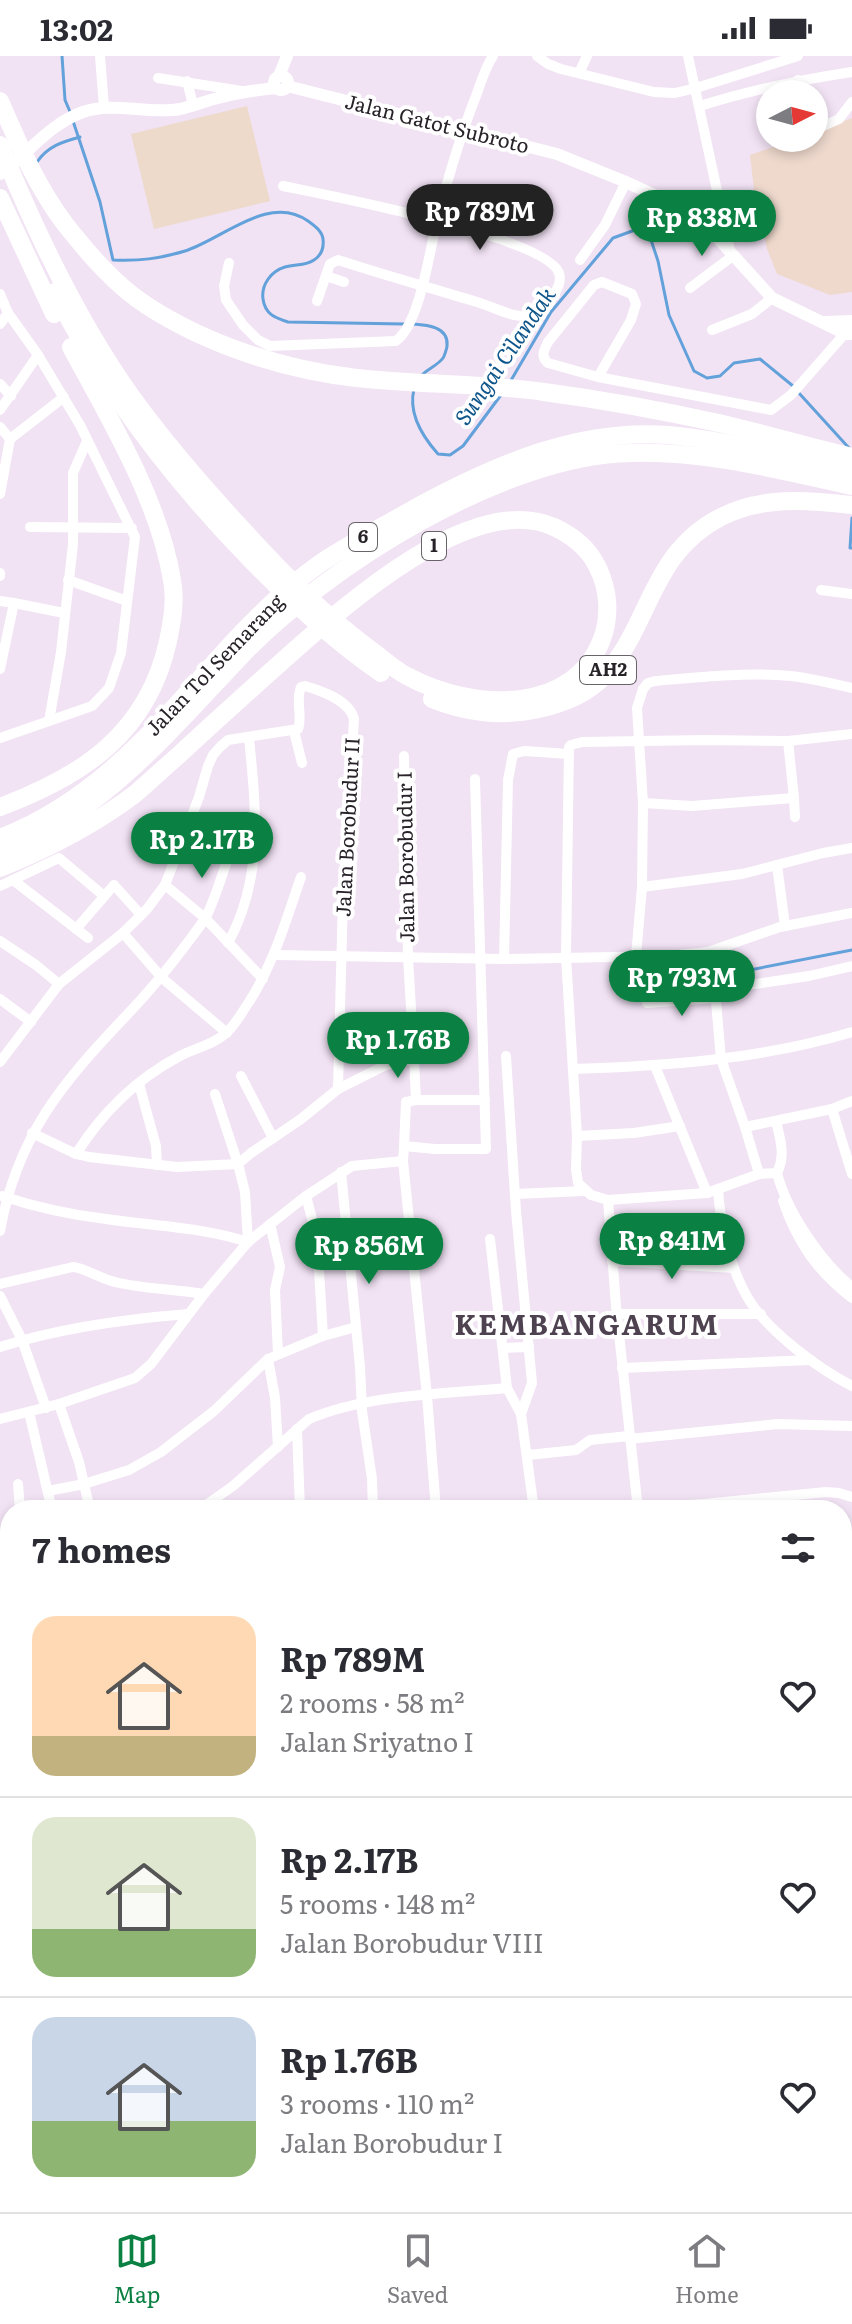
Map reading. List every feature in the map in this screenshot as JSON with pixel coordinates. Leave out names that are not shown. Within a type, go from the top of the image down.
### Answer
[{"type":"highway","points":[[0,101],[38,182],[64,223],[94,258],[124,288],[147,305],[188,328],[237,349],[294,366],[353,378],[540,391],[626,403],[852,457]]},
{"type":"highway","points":[[0,145],[102,406],[153,511],[173,583],[172,621],[164,660],[135,718],[109,748],[90,763],[55,784],[0,807]]},
{"type":"highway","points":[[0,174],[57,295]]},
{"type":"highway","points":[[0,198],[57,295]]},
{"type":"highway","name":"AH2","points":[[57,295],[96,341],[216,514],[287,597],[400,685],[437,701],[476,711],[518,713],[556,705],[585,691],[603,677],[620,654],[670,561],[700,530],[720,517],[771,502],[806,500],[852,505]]},
{"type":"highway","name":"Jalan Tol Semarang","points":[[0,838],[23,829],[74,800],[130,755],[247,627],[331,556],[460,484],[571,442],[619,435],[668,435],[812,470],[852,486]]},
{"type":"highway","name":"Jalan Tol Semarang","points":[[0,853],[29,842],[80,812],[138,765],[260,636],[302,599],[418,524],[486,489],[568,461],[629,453],[702,456],[812,470],[852,471]]},
{"type":"highway","name":"1","points":[[6,874],[135,794],[344,608],[391,572],[444,540],[482,525],[507,520],[542,522],[565,532],[587,550],[600,569],[607,593],[607,623],[599,647],[586,669],[569,684],[550,693],[517,700],[481,699],[441,690],[406,676],[357,649]]},
{"type":"street","points":[[100,56],[104,107]]},
{"type":"street","points":[[281,83],[287,56]]},
{"type":"street","points":[[537,56],[548,64],[579,73],[654,92],[675,93],[798,56]]},
{"type":"street","points":[[579,73],[587,56]]},
{"type":"street","points":[[688,56],[732,253],[690,288]]},
{"type":"street","points":[[229,263],[224,286],[226,300],[243,325],[258,340],[270,346],[396,341],[412,318],[422,287],[437,219],[487,58]]},
{"type":"street","points":[[798,80],[852,72]]},
{"type":"street","name":"Jalan Gatot Subroto","points":[[158,78],[244,91]]},
{"type":"street","points":[[187,81],[193,105]]},
{"type":"street","name":"Jalan Gatot Subroto","points":[[0,174],[19,160],[44,134],[82,112],[104,107],[165,110],[281,83],[557,154],[626,182],[680,207],[705,224],[772,298],[849,334]]},
{"type":"street","points":[[700,106],[756,89]]},
{"type":"street","points":[[828,124],[839,119],[852,102]]},
{"type":"street","points":[[580,260],[605,225],[626,182]]},
{"type":"street","points":[[283,186],[437,219],[534,252],[556,268],[560,282],[538,315],[526,317],[338,260],[330,264],[317,301]]},
{"type":"street","points":[[326,276],[344,282]]},
{"type":"street","points":[[598,377],[631,320],[636,304],[632,294],[602,282],[594,285],[543,351],[548,363],[598,377],[771,410],[791,395],[849,334],[852,321],[822,323]]},
{"type":"street","points":[[0,294],[8,313],[64,397],[135,537],[119,663],[109,688],[92,706],[0,738]]},
{"type":"street","points":[[712,330],[752,314],[772,298]]},
{"type":"street","points":[[0,324],[8,313]]},
{"type":"street","points":[[0,410],[38,355]]},
{"type":"street","points":[[0,384],[11,396]]},
{"type":"street","points":[[0,494],[10,439],[64,397]]},
{"type":"street","points":[[0,427],[10,439]]},
{"type":"street","points":[[49,721],[61,652],[68,580],[73,527],[73,473],[87,441]]},
{"type":"street","points":[[30,527],[132,528]]},
{"type":"street","points":[[68,580],[127,601]]},
{"type":"street","points":[[821,590],[852,594]]},
{"type":"street","points":[[0,601],[64,613]]},
{"type":"street","points":[[0,669],[14,603]]},
{"type":"street","points":[[636,956],[642,887],[643,803],[637,708],[643,689],[655,681],[768,674],[795,676],[852,688]]},
{"type":"street","name":"Jalan Borobudur II","points":[[294,731],[300,726],[298,694],[302,686],[344,703],[354,719],[343,895],[338,1089]]},
{"type":"street","points":[[0,1062],[59,984],[123,933],[165,885],[208,766],[213,755],[228,740],[294,731],[302,763]]},
{"type":"street","points":[[584,1191],[578,1183],[576,1169],[577,1136],[566,957],[569,747],[576,743],[788,741],[852,734]]},
{"type":"street","points":[[228,943],[240,921],[252,883],[254,786],[249,738]]},
{"type":"street","points":[[788,741],[795,817]]},
{"type":"street","points":[[504,959],[508,780],[513,754],[550,751],[568,754]]},
{"type":"street","name":"Jalan Borobudur I","points":[[404,756],[408,958],[416,1100]]},
{"type":"street","points":[[404,1146],[485,1149],[475,779]]},
{"type":"street","points":[[643,803],[692,806],[794,798]]},
{"type":"street","points":[[182,844],[254,857]]},
{"type":"street","points":[[642,887],[742,874],[852,848]]},
{"type":"street","points":[[0,1231],[3,1197],[32,1133],[68,1081],[162,978],[205,918],[230,853]]},
{"type":"street","points":[[0,886],[6,874],[59,858],[104,896]]},
{"type":"street","points":[[777,865],[785,926]]},
{"type":"street","points":[[6,874],[88,938]]},
{"type":"street","points":[[76,1154],[94,1125],[110,1107],[178,1057],[227,1033],[275,955],[301,877]]},
{"type":"street","points":[[76,929],[116,885],[141,915]]},
{"type":"street","points":[[165,885],[205,918],[263,979]]},
{"type":"street","name":"Jalan Borobudur I","points":[[408,958],[504,959],[708,952],[785,926],[852,913]]},
{"type":"street","points":[[123,933],[162,978],[227,1033]]},
{"type":"street","points":[[0,941],[59,984]]},
{"type":"street","points":[[708,952],[721,1059],[759,1174]]},
{"type":"street","points":[[275,955],[408,958]]},
{"type":"street","points":[[647,1003],[715,994],[852,966]]},
{"type":"street","points":[[0,999],[31,1022]]},
{"type":"street","points":[[573,1069],[655,1066],[721,1059],[818,1042],[852,1032]]},
{"type":"street","points":[[506,1056],[532,1383],[521,1414]]},
{"type":"street","points":[[32,1133],[89,1157],[177,1167],[238,1164],[338,1089],[386,1065],[414,1059]]},
{"type":"street","points":[[655,1066],[712,1191],[734,1268],[751,1303],[790,1345],[852,1386]]},
{"type":"street","points":[[241,1076],[273,1138]]},
{"type":"street","points":[[139,1084],[156,1146],[157,1165]]},
{"type":"street","points":[[435,1500],[403,1161],[405,1106],[406,1102],[416,1100],[485,1096],[507,1091]]},
{"type":"street","points":[[215,1094],[245,1192],[248,1242]]},
{"type":"street","points":[[745,1127],[852,1103]]},
{"type":"street","points":[[832,1109],[852,1172]]},
{"type":"street","points":[[776,1121],[782,1150],[782,1163],[777,1173],[789,1219],[802,1246],[833,1283],[852,1298]]},
{"type":"street","points":[[577,1136],[634,1133],[680,1126]]},
{"type":"street","points":[[0,1419],[59,1404],[126,1382],[142,1373],[248,1242],[270,1224],[352,1166],[403,1161]]},
{"type":"street","points":[[341,1172],[373,1500]]},
{"type":"street","points":[[515,1194],[584,1191],[608,1200],[712,1191],[759,1174],[777,1173]]},
{"type":"street","points":[[780,1185],[810,1241],[836,1274],[852,1287]]},
{"type":"street","points":[[306,1196],[317,1238],[323,1336]]},
{"type":"street","points":[[3,1197],[105,1219],[167,1226],[248,1242]]},
{"type":"street","points":[[608,1200],[637,1500]]},
{"type":"street","points":[[270,1224],[280,1267],[275,1290],[273,1356],[278,1447]]},
{"type":"street","points":[[490,1239],[507,1388],[521,1414],[533,1500]]},
{"type":"street","points":[[612,1261],[734,1268]]},
{"type":"street","points":[[0,1284],[80,1267],[94,1276],[118,1283],[204,1294]]},
{"type":"street","points":[[0,1296],[22,1340],[46,1408]]},
{"type":"street","points":[[0,1347],[134,1318],[188,1314]]},
{"type":"street","points":[[617,1314],[761,1314]]},
{"type":"street","points":[[48,1491],[129,1470],[161,1452],[214,1411],[273,1356],[356,1327]]},
{"type":"street","points":[[504,1348],[529,1347]]},
{"type":"street","points":[[622,1368],[811,1360]]},
{"type":"street","points":[[213,1500],[309,1419],[322,1413],[362,1403],[507,1388]]},
{"type":"street","points":[[59,1404],[79,1462],[88,1500]]},
{"type":"street","points":[[29,1412],[50,1500]]},
{"type":"street","points":[[528,1455],[576,1450],[590,1440],[778,1424],[852,1426]]},
{"type":"street","points":[[297,1429],[300,1500]]},
{"type":"street","points":[[18,1484],[19,1500]]},
{"type":"street","points":[[745,1500],[826,1492],[852,1497]]},
{"type":"shaded area","points":[[247,106],[270,201],[154,229],[131,134]]},
{"type":"shaded area","points":[[852,118],[852,292],[830,295],[777,274],[767,249],[750,155],[758,152],[828,152],[828,127]]},
{"type":"waterway","name":"Sungai Cilandak","points":[[62,56],[65,100],[71,114]]},
{"type":"waterway","name":"Sungai Cilandak","points":[[73,121],[100,202],[113,260],[149,259],[175,254],[262,215],[278,212],[293,214],[318,229],[323,248],[311,262],[285,267],[271,275],[263,294],[268,312],[288,322],[404,324]]},
{"type":"waterway","points":[[37,162],[51,148],[80,137]]},
{"type":"waterway","name":"Sungai Cilandak","points":[[510,382],[551,312],[613,238],[635,230],[643,231],[650,237],[669,315],[694,371],[707,378],[720,376],[734,363],[760,359],[793,386]]},
{"type":"waterway","name":"Sungai Cilandak","points":[[412,324],[436,328],[447,339],[443,358],[422,375]]},
{"type":"waterway","name":"Sungai Cilandak","points":[[414,389],[413,407],[422,432],[438,454],[450,455],[463,446],[501,395]]},
{"type":"waterway","points":[[798,392],[849,448]]},
{"type":"waterway","points":[[852,518],[852,548]]},
{"type":"waterway","points":[[719,976],[852,950]]},
{"type":"district","name":"KEMBANGARUM","points":[[587,1325]]}]
